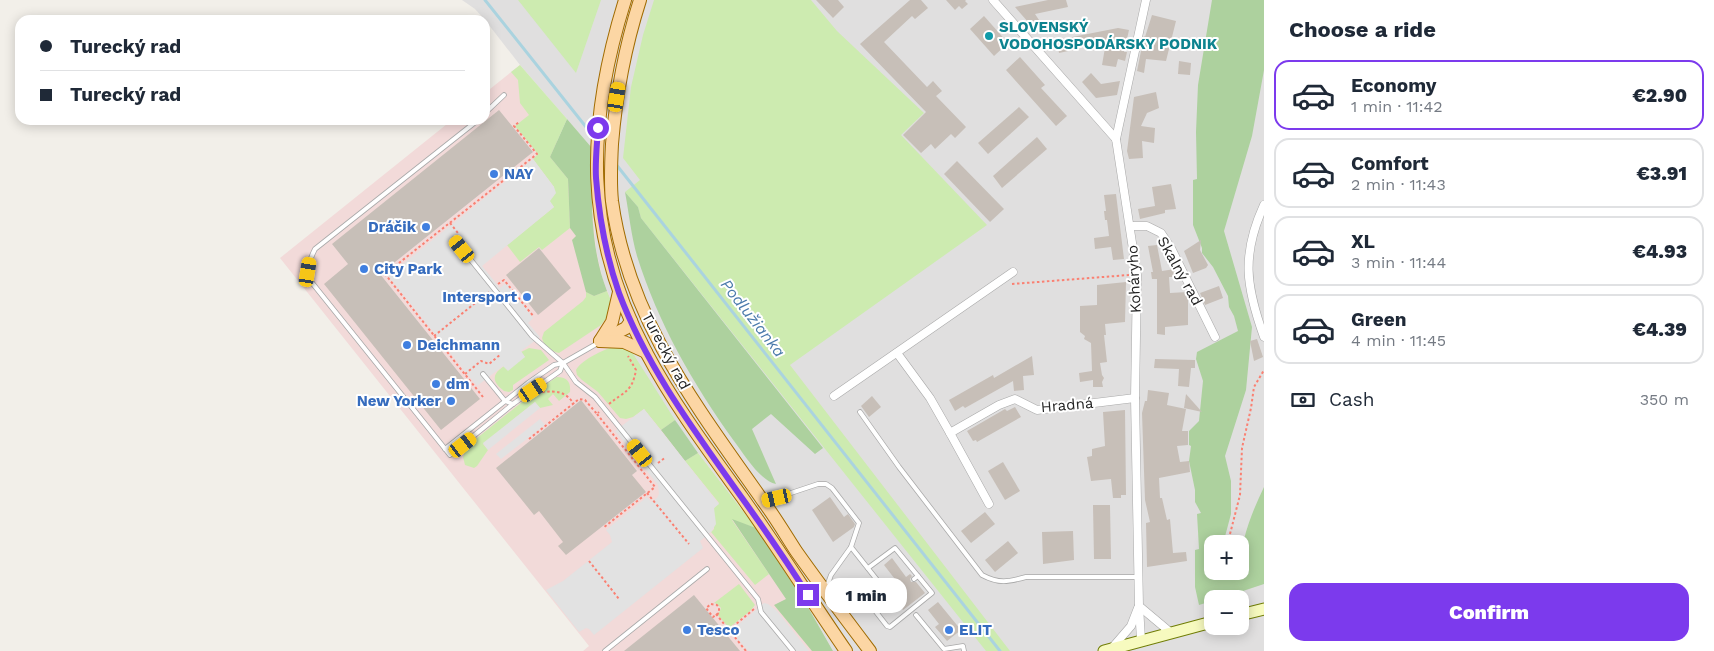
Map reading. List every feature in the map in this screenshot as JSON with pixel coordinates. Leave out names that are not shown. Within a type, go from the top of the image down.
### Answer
[{"type":"main road","name":"Turecký rad","points":[[625,0],[604,82],[598,128],[596,177],[606,247],[619,292],[646,352],[697,435],[846,651]]},
{"type":"main road","name":"Turecký rad","points":[[640,0],[633,22],[620,84],[612,144],[611,171],[612,200],[620,243],[631,277],[645,315],[667,359],[690,396],[715,435],[825,591],[870,651]]},
{"type":"main road","points":[[600,342],[612,322],[619,292]]},
{"type":"main road","points":[[612,322],[631,321],[645,315]]},
{"type":"main road","points":[[600,342],[626,328],[631,321]]},
{"type":"main road","points":[[600,342],[624,342],[646,352]]},
{"type":"street","points":[[993,0],[1116,139]]},
{"type":"street","points":[[1116,139],[1146,0]]},
{"type":"street","name":"Koháryho","points":[[1116,139],[1137,274],[1135,398],[1139,606],[1142,640]]},
{"type":"street","points":[[1264,205],[1252,236],[1248,263],[1250,289],[1264,337]]},
{"type":"street","name":"Skalný rad","points":[[1130,226],[1147,226],[1161,233],[1171,248],[1215,337]]},
{"type":"street","points":[[834,396],[1013,272]]},
{"type":"street","points":[[897,353],[930,398],[989,504]]},
{"type":"street","name":"Hradná","points":[[950,434],[999,405],[1015,399],[1038,410],[1135,398]]},
{"type":"street","points":[[1139,606],[1170,632]]},
{"type":"street","name":"Koháryho","points":[[1108,650],[1131,626],[1139,606]]},
{"type":"street","points":[[1249,613],[1264,609]]},
{"type":"street","points":[[1108,650],[1204,624]]},
{"type":"lane","points":[[490,108],[504,95]]},
{"type":"lane","points":[[472,125],[315,249],[309,262],[309,279],[450,455],[513,404],[560,371],[563,364]]},
{"type":"lane","points":[[454,239],[532,336],[563,364],[576,382],[595,397],[758,599],[761,612],[793,651]]},
{"type":"lane","points":[[445,448],[554,365],[563,364],[600,342]]},
{"type":"lane","points":[[483,374],[505,401],[513,404]]},
{"type":"lane","points":[[860,412],[899,467],[982,575],[995,582],[1011,582],[1026,577],[1139,577]]},
{"type":"lane","points":[[764,502],[818,484],[826,484],[832,488],[859,524],[851,547],[831,575],[825,591]]},
{"type":"lane","points":[[851,547],[889,595]]},
{"type":"lane","points":[[868,568],[895,548],[916,578],[932,593],[890,627],[887,626],[873,608],[889,595],[900,590]]},
{"type":"lane","points":[[605,651],[707,570]]},
{"type":"lane","points":[[916,615],[944,649],[963,646],[964,651]]},
{"type":"path","points":[[995,285],[1137,274]]},
{"type":"path","points":[[434,336],[504,280],[534,317]]},
{"type":"path","points":[[465,374],[481,361],[489,364],[501,354]]},
{"type":"path","points":[[1230,535],[1240,494],[1242,448],[1254,387],[1264,370]]},
{"type":"path","points":[[536,392],[555,391],[568,395],[574,404]]},
{"type":"path","points":[[597,414],[655,487],[602,528]]},
{"type":"path","points":[[655,465],[666,457]]},
{"type":"path","points":[[647,493],[689,544]]},
{"type":"path","points":[[589,561],[619,599]]},
{"type":"path","points":[[712,604],[717,605],[720,608],[716,614],[713,617],[706,608],[712,604]]},
{"type":"path","points":[[729,630],[759,604]]},
{"type":"path","points":[[716,614],[746,651]]},
{"type":"shaded area","points":[[462,0],[1264,0],[1264,651],[833,651],[805,602],[756,528],[688,440],[634,355],[603,281],[596,250],[593,214],[592,148],[520,65],[490,26],[490,15],[480,15]]},
{"type":"shaded area","points":[[520,65],[593,214],[596,250],[603,281],[634,355],[688,440],[756,528],[805,602],[833,651],[583,651],[589,646],[280,258],[446,125],[490,125],[490,89]]},
{"type":"shaded area","points":[[533,159],[554,187],[556,193],[550,201],[554,207],[482,266],[500,288],[506,283],[533,318],[528,323],[540,337],[521,351],[525,357],[508,371],[503,366],[477,386],[388,276]]},
{"type":"shaded area","points":[[535,402],[540,408],[488,450],[483,443]]},
{"type":"shaded area","points":[[644,409],[719,504],[714,508],[716,524],[711,532],[700,541],[703,548],[594,635],[586,628],[579,632],[546,590],[563,581],[612,542],[606,530],[647,497],[651,502],[657,498],[659,494],[658,485],[615,431]]},
{"type":"shaded area","points":[[540,419],[545,425],[501,459],[496,454]]},
{"type":"shaded area","points":[[764,603],[777,611],[809,651],[748,651],[731,631]]},
{"type":"green space","points":[[518,0],[601,0],[576,73]]},
{"type":"green space","points":[[654,0],[811,0],[837,31],[924,113],[901,135],[987,225],[790,365],[1010,651],[986,651],[641,218],[638,207],[625,192],[640,180],[623,158],[631,87],[643,35]]},
{"type":"green space","points":[[1212,0],[1264,0],[1264,70],[1252,136],[1224,231],[1252,327],[1246,390],[1225,456],[1231,481],[1231,514],[1225,535],[1204,535],[1204,580],[1249,580],[1249,535],[1245,535],[1264,487],[1264,584],[1246,590],[1204,590],[1204,603],[1199,605],[1195,587],[1195,550],[1199,549],[1197,514],[1201,513],[1195,502],[1195,490],[1189,461],[1191,446],[1189,445],[1189,431],[1199,421],[1203,381],[1196,359],[1197,352],[1238,331],[1234,316],[1229,307],[1228,296],[1213,267],[1202,253],[1202,248],[1193,225],[1193,180],[1197,179],[1198,85]]},
{"type":"green space","points":[[520,65],[567,119],[550,157],[568,179],[570,228],[542,250],[539,247],[520,262],[507,245],[554,207],[549,201],[554,187],[533,159],[538,154],[515,126],[529,115],[520,103],[518,80],[511,72]]},
{"type":"green space","points":[[567,119],[592,148],[594,238],[601,274],[607,291],[594,296],[586,292],[572,240],[576,236],[570,228],[568,179],[550,157]]},
{"type":"green space","points":[[625,192],[638,207],[641,218],[823,448],[815,454],[771,414],[752,429],[776,484],[764,478],[747,460],[704,397],[666,329],[637,256]]},
{"type":"green space","points":[[607,291],[612,303],[607,317],[601,325],[559,353],[546,346],[542,338],[544,332],[583,301],[586,297],[586,292],[594,296]]},
{"type":"green space","points":[[620,345],[630,350],[634,355],[675,420],[661,430],[644,409],[633,417],[620,418],[598,392],[577,375],[576,370],[589,358]]},
{"type":"green space","points":[[529,348],[541,350],[549,360],[513,385],[513,390],[509,392],[504,391],[497,385],[496,374],[506,365],[525,357],[521,352]]},
{"type":"green space","points":[[557,377],[568,381],[570,392],[559,401],[553,394],[548,399],[553,405],[540,408],[535,402],[483,444],[488,450],[477,466],[474,468],[465,465],[463,457],[467,446],[537,390]]},
{"type":"green space","points":[[675,420],[698,453],[685,461],[661,430]]},
{"type":"green space","points":[[698,453],[756,528],[732,520],[769,574],[755,585],[711,532],[714,529],[714,508],[719,503],[685,461]]},
{"type":"green space","points":[[732,519],[756,528],[805,602],[833,651],[812,651],[774,605],[786,599]]},
{"type":"green space","points":[[739,584],[755,605],[729,628],[718,615],[721,608],[714,603]]},
{"type":"building","points":[[816,0],[838,0],[844,7],[833,18]]},
{"type":"building","points":[[910,0],[921,0],[928,8],[915,19],[912,16],[884,42],[927,87],[933,81],[942,91],[936,96],[966,127],[955,138],[951,134],[935,149],[931,144],[921,153],[903,135],[926,112],[860,44]]},
{"type":"building","points":[[946,0],[966,0],[968,4],[962,9],[959,6],[955,10]]},
{"type":"building","points":[[1048,0],[1066,0],[1068,7],[1035,14],[1039,20],[1028,22],[1015,7]]},
{"type":"building","points":[[1152,15],[1176,21],[1166,61],[1146,59],[1144,73],[1137,71],[1144,36]]},
{"type":"building","name":"SLOVENSKÝ VODOHOSPODÁRSKY PODNIK","points":[[984,16],[1008,43],[994,56],[970,29]]},
{"type":"building","points":[[1118,28],[1129,30],[1124,52],[1127,52],[1125,61],[1118,59],[1116,67],[1102,65],[1106,42],[1098,43],[1098,41],[1080,45],[1080,47],[1073,48],[1073,50],[1059,53],[1057,40]]},
{"type":"building","points":[[1020,57],[1045,85],[1041,88],[1067,116],[1056,126],[1006,70]]},
{"type":"building","points":[[1179,61],[1191,63],[1190,75],[1178,74]]},
{"type":"building","points":[[1091,73],[1101,84],[1120,81],[1117,95],[1096,98],[1082,82]]},
{"type":"building","points":[[1156,92],[1159,108],[1147,113],[1141,126],[1155,128],[1154,143],[1142,141],[1143,158],[1129,159],[1127,151],[1134,97]]},
{"type":"building","points":[[1019,107],[1029,117],[988,154],[978,143]]},
{"type":"building","name":"City Park","points":[[499,110],[533,152],[380,274],[480,399],[441,430],[324,284],[348,264],[332,244],[480,125],[490,125],[490,117]]},
{"type":"building","points":[[1037,137],[1047,149],[1002,188],[993,176]]},
{"type":"building","points":[[957,161],[1004,209],[990,222],[944,174]]},
{"type":"building","points":[[1171,184],[1176,209],[1165,210],[1165,213],[1140,219],[1138,209],[1155,206],[1152,187]]},
{"type":"building","points":[[1116,194],[1124,259],[1113,260],[1111,247],[1095,249],[1094,238],[1109,236],[1107,220],[1105,220],[1104,195]]},
{"type":"building","points":[[1201,240],[1200,250],[1208,265],[1206,268],[1193,273],[1184,251]]},
{"type":"building","points":[[1157,245],[1162,271],[1175,269],[1174,277],[1169,277],[1170,293],[1187,292],[1188,294],[1188,325],[1165,327],[1165,335],[1157,334],[1157,279],[1152,279],[1151,272],[1153,272],[1148,246]]},
{"type":"building","points":[[539,248],[571,288],[538,315],[506,275]]},
{"type":"building","points":[[1126,282],[1125,322],[1105,324],[1106,335],[1104,335],[1107,362],[1100,363],[1104,378],[1102,382],[1103,387],[1093,387],[1093,380],[1080,382],[1079,373],[1092,371],[1091,343],[1084,339],[1085,336],[1080,332],[1080,306],[1097,305],[1097,285]]},
{"type":"building","points":[[1219,286],[1223,298],[1205,305],[1200,293]]},
{"type":"building","points":[[1257,339],[1263,357],[1254,361],[1250,341]]},
{"type":"building","points":[[1032,356],[1034,375],[1023,376],[1024,390],[1014,391],[1013,381],[965,408],[963,406],[955,411],[949,400],[993,375],[994,378]]},
{"type":"building","points":[[1155,359],[1195,360],[1195,368],[1191,368],[1189,387],[1178,386],[1179,369],[1154,368]]},
{"type":"building","points":[[1148,390],[1169,393],[1167,405],[1186,409],[1182,431],[1188,431],[1188,445],[1177,446],[1180,462],[1189,461],[1190,472],[1159,478],[1160,498],[1162,498],[1167,520],[1170,519],[1173,553],[1186,552],[1187,561],[1147,567],[1146,523],[1150,522],[1145,500],[1142,413],[1145,401],[1147,401]]},
{"type":"building","points":[[1186,394],[1202,412],[1184,408]]},
{"type":"building","points":[[872,396],[881,407],[869,417],[861,406]]},
{"type":"building","points":[[581,400],[637,471],[632,475],[646,492],[566,555],[558,546],[563,542],[539,511],[534,515],[496,468]]},
{"type":"building","points":[[1015,407],[1021,417],[977,442],[976,440],[973,441],[967,431],[1005,409],[1007,411]]},
{"type":"building","points":[[1125,410],[1126,495],[1121,495],[1121,498],[1113,498],[1111,479],[1091,481],[1087,457],[1092,456],[1092,449],[1105,446],[1103,412]]},
{"type":"building","points":[[1003,462],[1020,491],[1005,500],[988,471]]},
{"type":"building","points":[[830,497],[844,517],[848,514],[855,524],[854,527],[833,542],[812,510]]},
{"type":"building","points":[[1093,505],[1110,505],[1111,559],[1094,559]]},
{"type":"building","points":[[985,512],[995,524],[971,543],[961,531]]},
{"type":"building","points":[[1073,531],[1074,560],[1043,564],[1042,532]]},
{"type":"building","points":[[1008,541],[1018,553],[995,572],[985,560]]},
{"type":"building","points":[[892,558],[906,577],[910,574],[912,576],[911,582],[916,582],[925,593],[903,610],[896,601],[903,595],[904,589],[901,586],[897,587],[898,583],[884,565]]},
{"type":"building","name":"Tesco","points":[[694,595],[740,651],[624,651]]},
{"type":"building","points":[[938,602],[961,630],[947,641],[935,627],[939,624],[928,610]]},
{"type":"waterway","name":"Podlužianka","points":[[485,0],[594,137]]},
{"type":"waterway","name":"Podlužianka","points":[[615,163],[1000,651]]},
{"type":"place","name":"SLOVENSKÝ VODOHOSPODÁRSKY PODNIK","points":[[989,36]]},
{"type":"place","name":"NAY","points":[[494,174]]},
{"type":"place","name":"Dráčik","points":[[426,227]]},
{"type":"place","name":"City Park","points":[[364,269]]},
{"type":"place","name":"Intersport","points":[[527,297]]},
{"type":"place","name":"Deichmann","points":[[407,345]]},
{"type":"place","name":"dm","points":[[436,384]]},
{"type":"place","name":"New Yorker","points":[[451,401]]},
{"type":"place","name":"Tesco","points":[[687,630]]},
{"type":"place","name":"ELIT","points":[[949,630]]},
{"type":"route","points":[[598,128],[596,177],[606,247],[619,292],[636,331],[662,381],[697,435],[808,595]]}]
